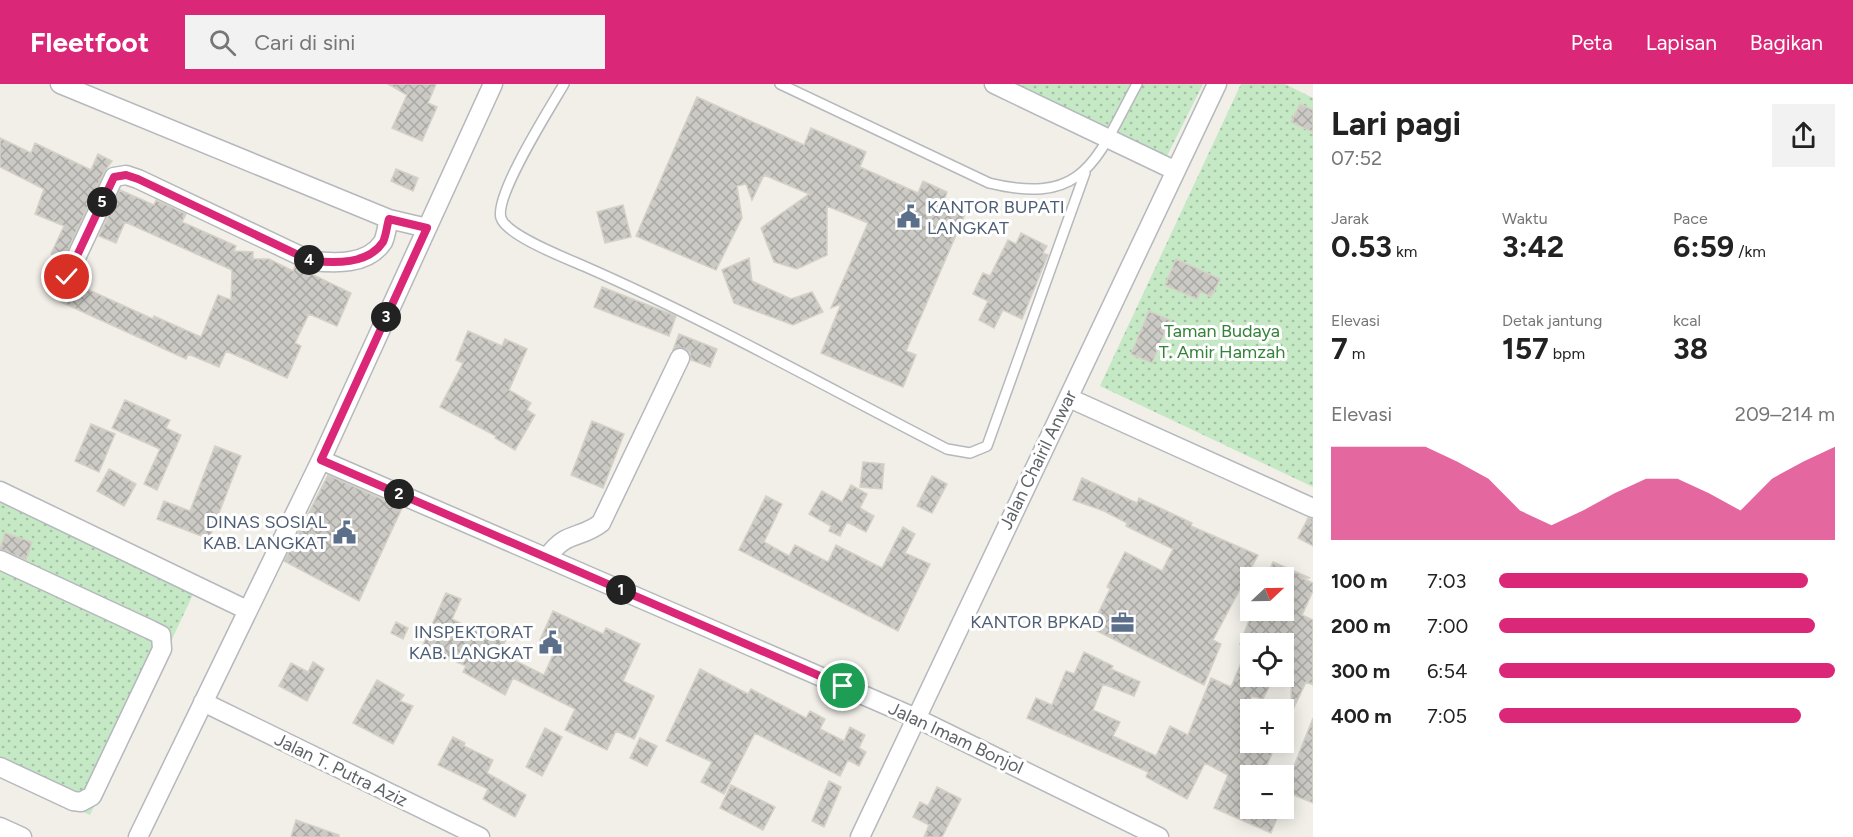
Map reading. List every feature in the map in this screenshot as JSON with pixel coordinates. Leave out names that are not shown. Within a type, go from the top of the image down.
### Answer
[{"type":"street","points":[[60,84],[389,219],[427,228]]},
{"type":"street","points":[[138,837],[321,460],[493,84]]},
{"type":"street","points":[[994,84],[1174,170]]},
{"type":"street","name":"Jalan Chairil Anwar","points":[[861,837],[1069,398],[1174,170],[1217,84]]},
{"type":"street","points":[[67,277],[114,177],[126,175],[138,179],[311,261],[337,263],[360,259],[382,243],[389,219]]},
{"type":"street","points":[[547,558],[557,544],[569,535],[591,531],[601,523],[680,358]]},
{"type":"street","points":[[1069,398],[1313,508]]},
{"type":"street","name":"Jalan Imam Bonjol","points":[[321,460],[916,718],[1159,837]]},
{"type":"street","points":[[2,498],[247,610]]},
{"type":"street","points":[[0,560],[151,630],[161,635],[163,641],[162,649],[92,796],[87,800],[73,801],[0,767]]},
{"type":"street","name":"Jalan T. Putra Aziz","points":[[203,702],[480,837]]},
{"type":"street","points":[[0,827],[22,837]]},
{"type":"lane","points":[[564,84],[507,187],[499,207],[501,220],[508,228],[553,253],[630,286],[947,449],[970,453],[987,446],[1085,173],[1137,84]]},
{"type":"lane","points":[[780,84],[989,183],[1012,189],[1036,188],[1068,183],[1085,173]]},
{"type":"green space","points":[[1001,84],[1203,84],[1164,162]]},
{"type":"green space","name":"Taman Budaya T. Amir Hamzah","points":[[1241,84],[1285,84],[1313,98],[1313,487],[1100,386]]},
{"type":"green space","points":[[0,497],[195,590],[90,815],[0,774]]},
{"type":"building","points":[[388,84],[436,84],[428,103],[437,107],[422,141],[392,128],[407,95]]},
{"type":"building","name":"KANTOR BUPATI LANGKAT","points":[[697,97],[804,145],[811,128],[866,152],[860,167],[918,193],[923,181],[947,192],[944,202],[966,212],[906,351],[916,355],[903,387],[821,353],[841,304],[831,308],[868,223],[827,206],[827,255],[797,269],[774,262],[761,228],[809,194],[764,175],[752,200],[746,184],[737,186],[742,218],[716,270],[636,236]]},
{"type":"building","points":[[1300,104],[1313,110],[1313,132],[1291,122]]},
{"type":"building","points":[[0,138],[31,153],[35,143],[91,170],[98,154],[112,161],[104,172],[63,260],[51,254],[64,226],[35,214],[44,189],[0,167]]},
{"type":"building","points":[[396,169],[418,178],[413,191],[391,181]]},
{"type":"building","points":[[120,190],[154,205],[156,200],[186,214],[182,222],[236,246],[234,251],[253,252],[253,259],[269,259],[293,271],[295,266],[351,293],[337,326],[309,314],[295,343],[301,346],[287,378],[226,351],[219,367],[188,354],[186,359],[61,302],[67,288],[76,284],[153,319],[154,316],[201,337],[218,295],[231,300],[232,270],[125,222],[116,243],[99,236]]},
{"type":"building","points":[[623,205],[631,237],[605,243],[597,212]]},
{"type":"building","points":[[1021,233],[1047,246],[1043,253],[1048,255],[1022,319],[1003,310],[994,328],[979,320],[988,301],[973,294],[983,273],[990,276],[1008,240],[1016,244]]},
{"type":"building","points":[[749,258],[752,281],[791,299],[812,292],[823,312],[793,325],[734,303],[722,270]]},
{"type":"building","points":[[1176,259],[1220,279],[1211,297],[1200,291],[1197,299],[1165,285]]},
{"type":"building","points":[[602,287],[676,316],[669,336],[594,307]]},
{"type":"building","points":[[1149,311],[1170,320],[1152,363],[1131,354]]},
{"type":"building","points":[[468,331],[502,346],[505,339],[527,349],[509,390],[531,403],[527,410],[535,415],[515,450],[495,438],[496,436],[440,407],[463,363],[456,360]]},
{"type":"building","points":[[679,334],[717,349],[710,367],[691,360],[690,352],[684,348],[673,350]]},
{"type":"building","points":[[125,400],[170,420],[166,428],[181,435],[157,490],[144,484],[160,449],[112,428]]},
{"type":"building","points":[[592,421],[624,434],[603,488],[571,475]]},
{"type":"building","points":[[91,424],[115,434],[99,472],[75,461]]},
{"type":"building","points":[[215,446],[241,456],[209,539],[157,519],[164,501],[190,511]]},
{"type":"building","points":[[863,462],[884,464],[882,489],[860,487]]},
{"type":"building","points":[[109,469],[136,484],[124,506],[97,491]]},
{"type":"building","name":"DINAS SOSIAL KAB. LANGKAT","points":[[328,475],[402,508],[359,601],[284,561]]},
{"type":"building","points":[[932,476],[947,484],[932,513],[917,506]]},
{"type":"building","points":[[1082,478],[1137,503],[1139,498],[1192,523],[1191,526],[1258,555],[1252,567],[1240,567],[1240,589],[1213,640],[1221,644],[1204,685],[1091,628],[1110,589],[1107,587],[1125,552],[1162,571],[1173,549],[1126,526],[1127,523],[1104,511],[1073,500]]},
{"type":"building","points":[[851,485],[867,494],[860,508],[874,516],[866,532],[847,522],[840,536],[829,531],[831,526],[809,514],[822,491],[842,502]]},
{"type":"building","points":[[766,496],[782,504],[764,542],[789,556],[795,545],[828,562],[836,545],[882,568],[903,527],[915,534],[905,553],[930,564],[898,631],[739,550]]},
{"type":"building","points":[[1308,518],[1313,519],[1313,546],[1298,538]]},
{"type":"building","points":[[5,533],[32,542],[26,560],[0,549]]},
{"type":"building","points":[[1273,562],[1285,567],[1271,567]]},
{"type":"building","points":[[1294,571],[1310,578],[1302,578],[1313,583],[1313,591],[1302,615],[1313,620],[1313,685],[1306,682],[1294,708],[1294,699],[1291,699],[1291,687],[1294,687],[1294,633],[1244,633],[1249,621],[1294,621]]},
{"type":"building","points":[[446,593],[461,599],[452,619],[481,633],[485,625],[508,635],[500,653],[544,675],[556,648],[540,640],[553,611],[603,634],[606,628],[640,644],[623,681],[654,696],[634,739],[616,731],[607,750],[565,730],[575,709],[513,678],[505,695],[463,672],[466,666],[422,647]]},
{"type":"building","points":[[396,622],[408,628],[403,639],[391,633]]},
{"type":"building","points":[[1084,652],[1113,666],[1111,669],[1140,682],[1134,696],[1103,684],[1093,710],[1120,722],[1113,736],[1156,756],[1170,726],[1188,735],[1211,678],[1231,687],[1240,666],[1240,687],[1269,687],[1263,699],[1251,696],[1251,699],[1240,699],[1240,753],[1272,753],[1267,765],[1240,765],[1240,819],[1277,819],[1271,833],[1214,808],[1228,775],[1205,763],[1187,799],[1146,777],[1148,772],[1027,718],[1036,698],[1052,705],[1066,671],[1074,674]]},
{"type":"building","points":[[313,662],[324,669],[307,701],[279,686],[291,663],[308,672]]},
{"type":"building","points":[[700,669],[748,694],[751,689],[806,718],[810,711],[825,719],[820,729],[844,741],[850,727],[865,735],[859,748],[866,752],[859,766],[848,760],[840,776],[755,733],[724,794],[701,782],[712,762],[666,741]]},
{"type":"building","points":[[377,680],[404,695],[400,701],[413,706],[393,744],[353,723]]},
{"type":"building","points":[[1313,718],[1313,803],[1294,795],[1294,766]]},
{"type":"building","points":[[545,728],[562,737],[542,776],[526,767]]},
{"type":"building","points":[[453,737],[465,743],[464,746],[493,760],[487,773],[526,795],[515,817],[483,799],[488,789],[438,765]]},
{"type":"building","points":[[640,738],[657,746],[647,766],[630,758]]},
{"type":"building","points":[[829,781],[841,787],[824,827],[812,821]]},
{"type":"building","points":[[731,785],[775,807],[763,830],[720,808]]},
{"type":"building","points":[[937,787],[961,799],[942,837],[924,837],[929,825],[913,817],[920,802],[928,806]]},
{"type":"building","points":[[296,820],[339,835],[339,837],[291,837]]},
{"type":"place","name":"KANTOR BUPATI LANGKAT","points":[[909,217]]},
{"type":"place","name":"DINAS SOSIAL KAB. LANGKAT","points":[[345,532]]},
{"type":"place","name":"KANTOR BPKAD","points":[[1122,622]]},
{"type":"place","name":"INSPEKTORAT KAB. LANGKAT","points":[[551,642]]},
{"type":"route","points":[[67,277],[114,177],[126,175],[311,261],[337,263],[360,259],[382,243],[389,219],[427,228],[321,460],[843,686]]}]
